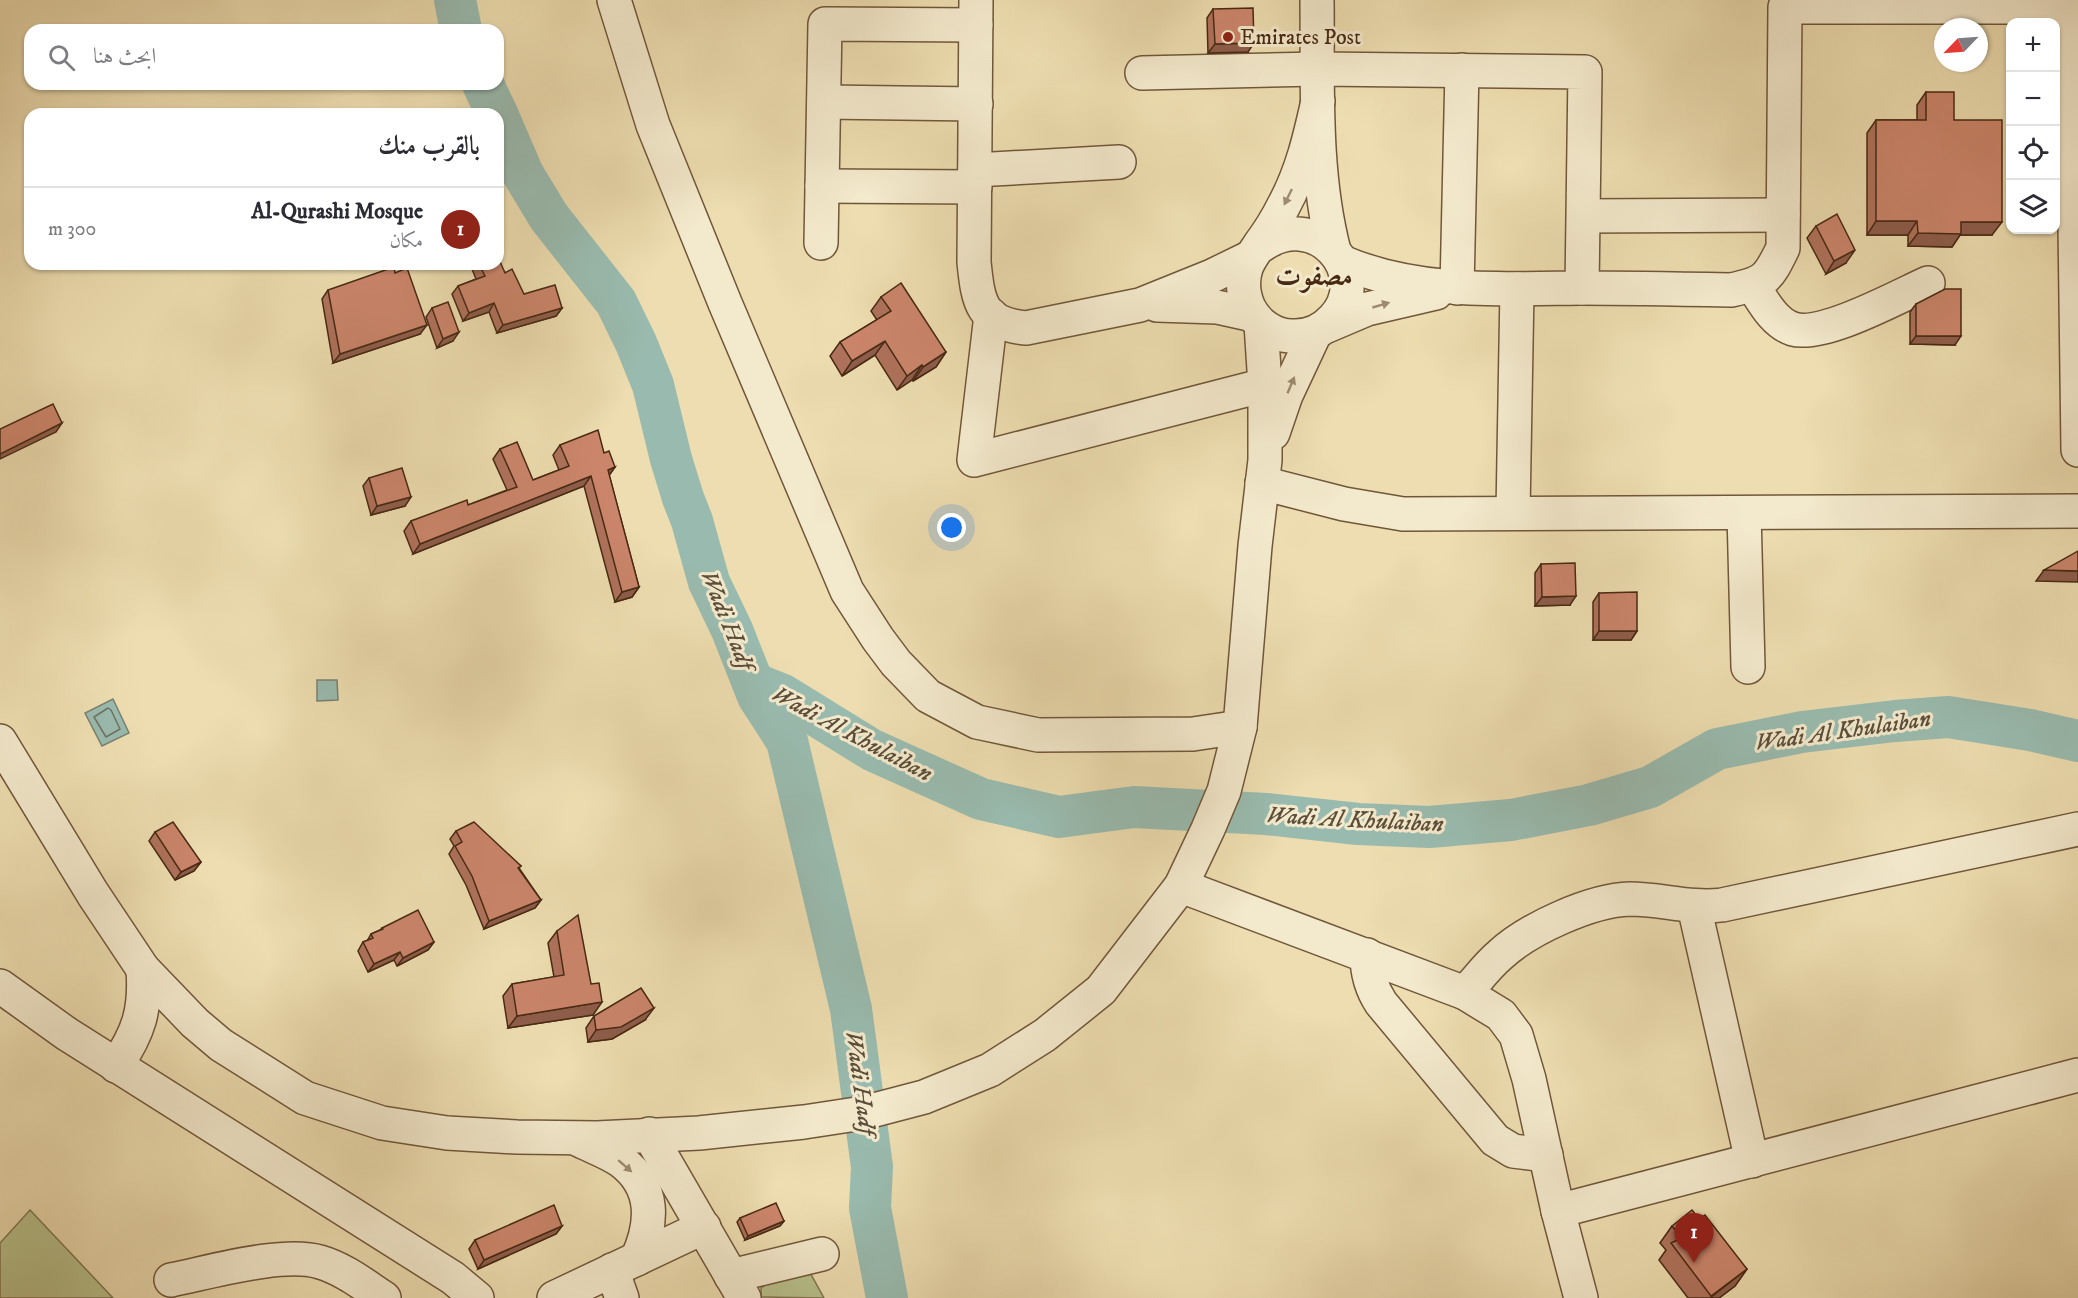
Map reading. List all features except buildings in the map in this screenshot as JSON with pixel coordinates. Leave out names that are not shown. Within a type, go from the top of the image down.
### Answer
[{"type":"street","points":[[614,0],[653,125],[725,303],[847,591],[896,663],[928,696],[977,722],[1038,735],[1193,734],[1240,727]]},
{"type":"street","points":[[1264,471],[1286,395],[1321,330],[1340,310],[1347,290],[1346,276],[1323,201],[1318,101],[1317,0]]},
{"type":"street","points":[[821,243],[825,12],[976,13],[974,262],[977,292],[995,321],[1008,326],[1026,328],[1140,304],[1212,276],[1254,253],[1276,237],[1297,233],[1317,238],[1338,256],[1376,275],[1457,288],[1731,290],[1753,286],[1770,274],[1783,248],[1786,3],[2073,4],[2078,450]]},
{"type":"street","points":[[1142,73],[1318,69],[1586,72],[1582,288]]},
{"type":"street","points":[[1457,288],[1462,70]]},
{"type":"street","points":[[1318,101],[1305,154],[1296,179],[1285,203],[1246,268],[1243,286],[1247,305],[1257,320],[1273,332],[1287,336],[1301,336],[1388,303],[1457,288]]},
{"type":"street","points":[[824,102],[976,104]]},
{"type":"street","points":[[822,186],[975,179],[1119,162]]},
{"type":"street","points":[[1584,216],[1783,215]]},
{"type":"street","points":[[1753,286],[1773,316],[1792,329],[1806,330],[1831,326],[1928,283]]},
{"type":"street","points":[[1513,512],[1517,289]]},
{"type":"street","points":[[1140,304],[1198,305],[1257,320]]},
{"type":"street","points":[[991,315],[975,460],[1265,385]]},
{"type":"street","points":[[0,741],[93,894],[143,969],[195,1023],[222,1045],[305,1098],[382,1123],[447,1133],[574,1138],[699,1133],[804,1122],[863,1113],[924,1097],[990,1070],[1045,1035],[1101,990],[1181,886],[1208,829],[1224,791],[1240,727],[1264,471],[1265,385],[1257,320]]},
{"type":"street","points":[[1264,471],[1344,504],[1403,514],[2078,510]]},
{"type":"street","points":[[1744,513],[1748,667]]},
{"type":"street","points":[[1465,993],[1500,954],[1554,921],[1598,903],[1629,899],[1703,907],[1722,905],[2078,829]]},
{"type":"street","points":[[1181,886],[1465,993],[1501,1015],[1516,1035],[1529,1079],[1558,1212],[1581,1298]]},
{"type":"street","points":[[1694,906],[1752,1161]]},
{"type":"street","points":[[1366,955],[1371,985],[1381,1003],[1495,1140],[1513,1151],[1546,1155]]},
{"type":"street","points":[[124,1054],[142,1007],[143,969]]},
{"type":"street","points":[[0,986],[67,1034],[124,1054],[453,1278],[477,1298]]},
{"type":"street","points":[[124,1054],[162,1028],[195,1023]]},
{"type":"street","points":[[1558,1212],[2078,1075]]},
{"type":"street","points":[[649,1134],[738,1287],[822,1254]]},
{"type":"street","points":[[574,1138],[620,1161],[639,1180],[647,1199],[649,1220],[647,1233],[624,1276]]},
{"type":"street","points":[[554,1298],[624,1276],[704,1227]]},
{"type":"street","points":[[171,1280],[218,1285],[279,1259],[308,1259],[334,1267],[384,1298]]},
{"type":"green space","points":[[30,1210],[113,1298],[0,1298],[0,1243]]},
{"type":"green space","points":[[808,1269],[824,1298],[761,1297],[761,1288],[779,1275]]},
{"type":"water","points":[[317,680],[337,680],[338,700],[317,701]]},
{"type":"water","points":[[113,699],[129,733],[102,746],[85,713]]},
{"type":"waterway","name":"Wadi Hadf","points":[[455,0],[460,24]]},
{"type":"waterway","name":"Wadi Hadf","points":[[486,90],[494,108]]},
{"type":"waterway","name":"Wadi Hadf","points":[[504,130],[523,174],[549,217],[616,302],[636,343],[653,385],[671,459],[709,582],[732,630],[758,696],[787,741],[851,1009],[872,1167],[870,1208],[887,1298]]},
{"type":"waterway","name":"Wadi Al Khulaiban","points":[[753,683],[783,695],[872,750],[981,799],[1059,817],[1134,807],[1266,814],[1358,824],[1429,827],[1511,820],[1589,805],[1650,787],[1717,749],[1802,732],[1948,717],[2030,730],[2078,741]]},
{"type":"place","name":"Emirates Post","points":[[1228,37]]},
{"type":"place","name":"Al-Qurashi Mosque","points":[[1694,1263]]},
{"type":"district","name":"مصفوت","points":[[1314,276]]}]
